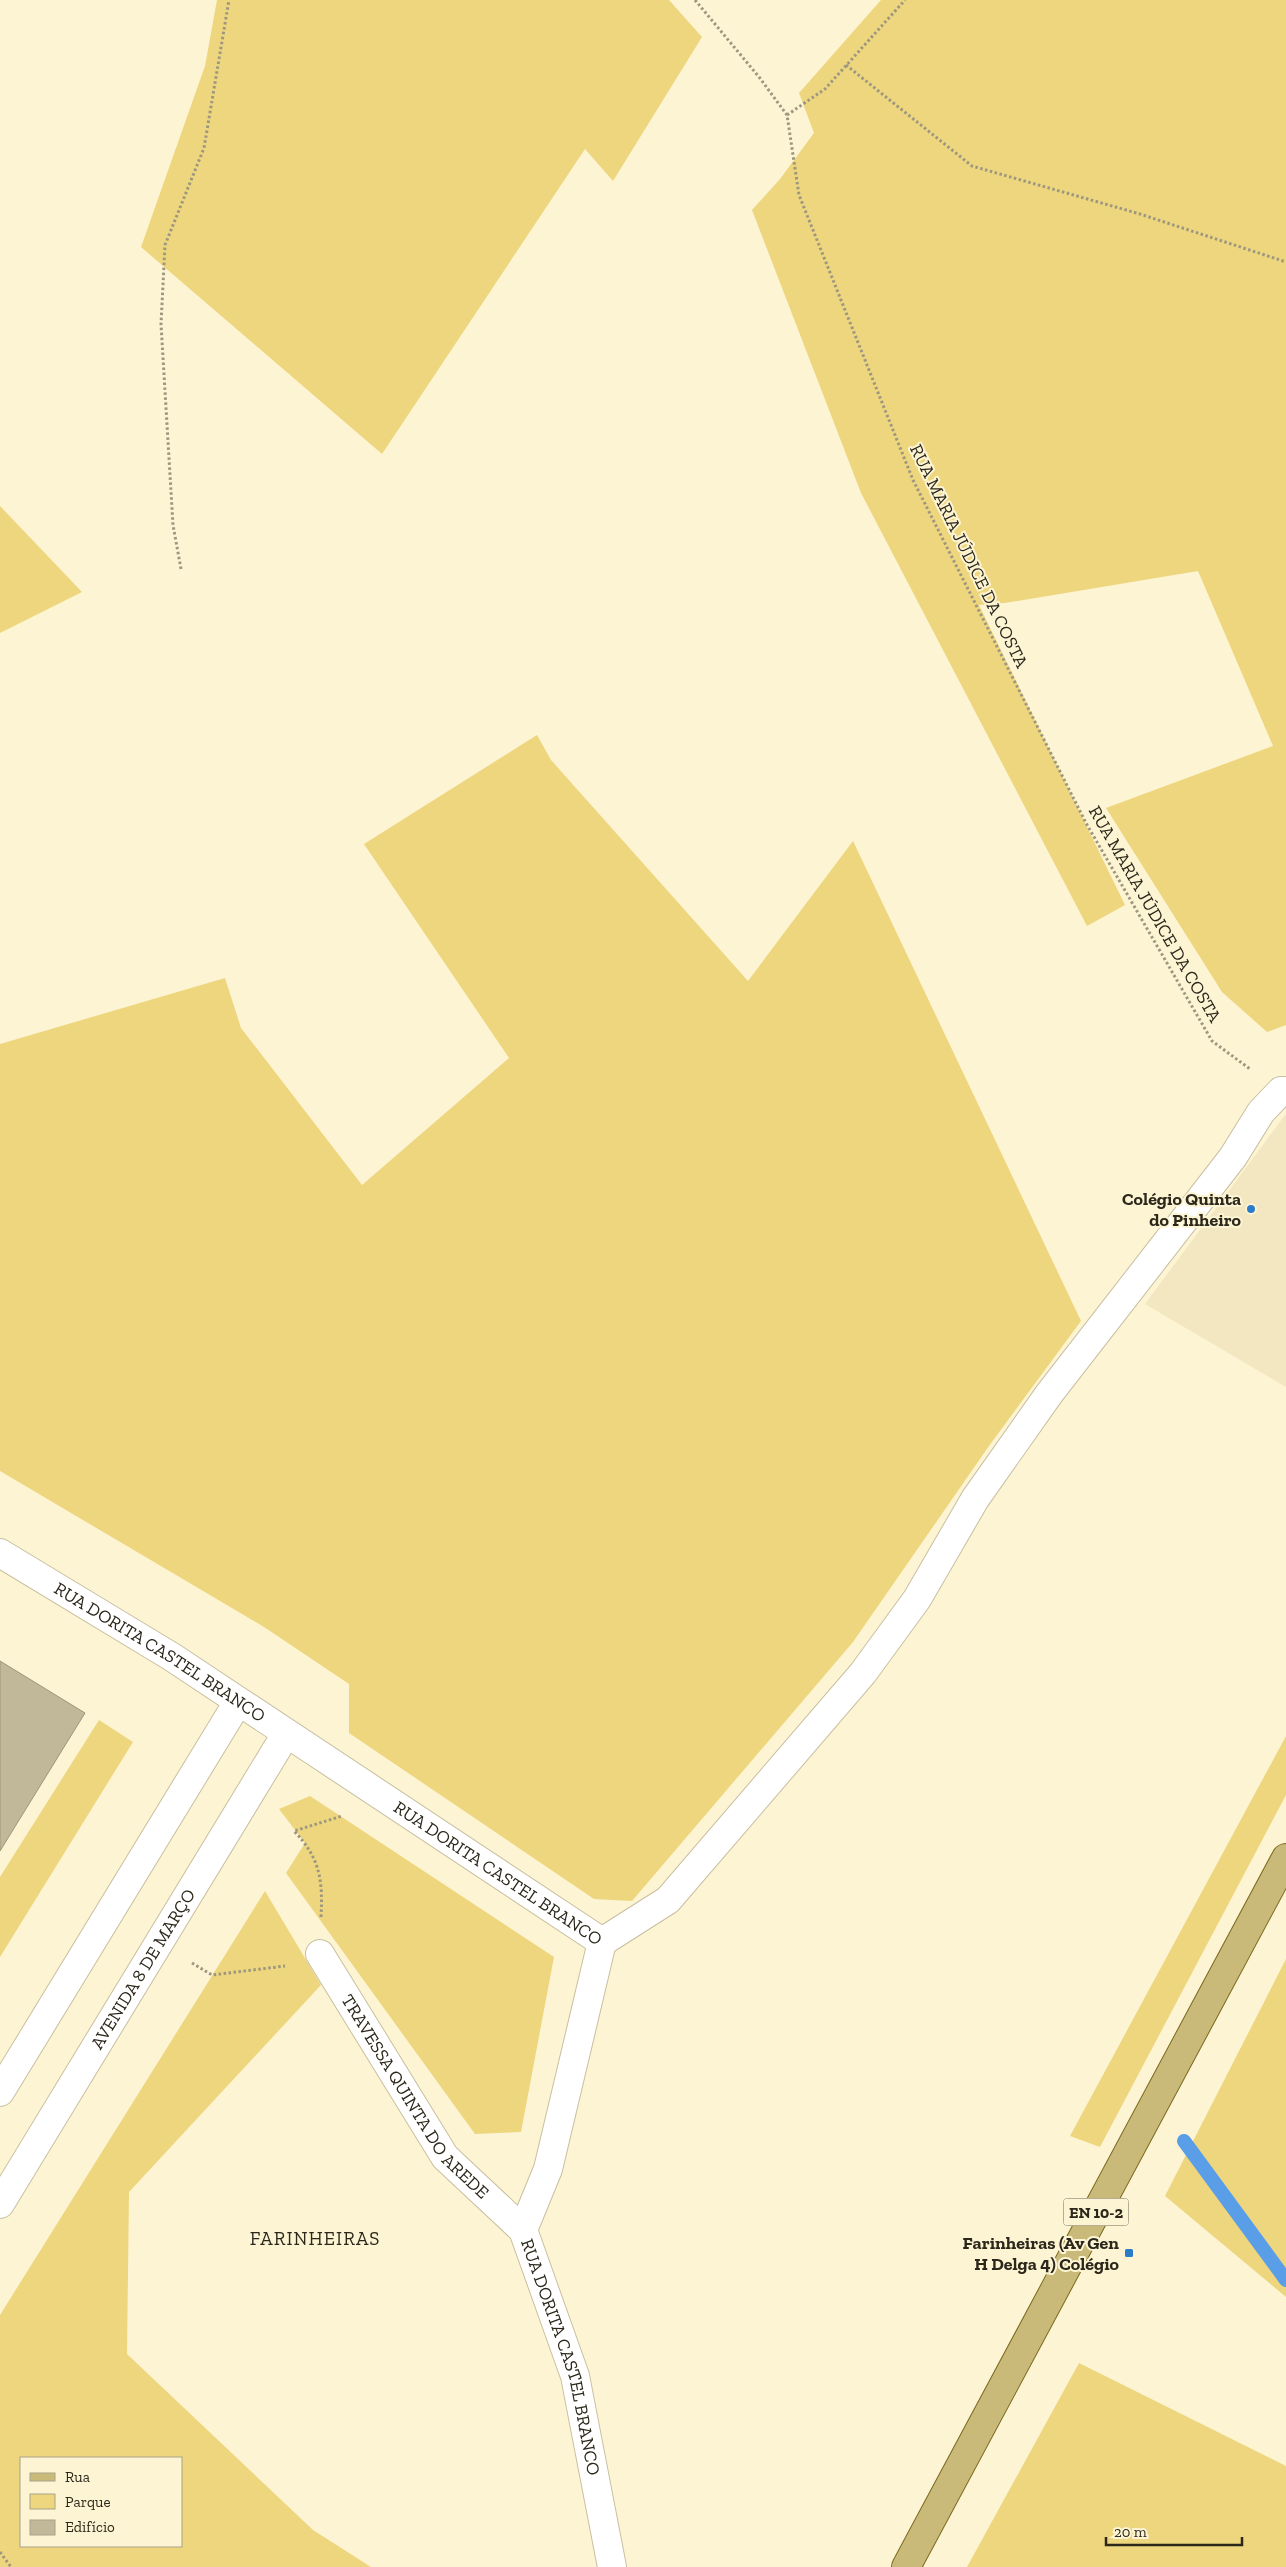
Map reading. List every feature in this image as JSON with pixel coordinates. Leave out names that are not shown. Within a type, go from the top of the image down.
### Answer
[{"type":"main road","name":"EN 10-2","points":[[906,2567],[1286,1858]]},
{"type":"street","points":[[602,1942],[668,1900],[862,1673],[917,1599],[975,1499],[1049,1394],[1233,1157],[1261,1112],[1284,1091]]},
{"type":"street","name":"RUA DORITA CASTEL BRANCO","points":[[0,1553],[172,1657],[602,1942],[548,2169],[523,2230],[575,2376],[612,2567]]},
{"type":"street","points":[[0,2092],[238,1702]]},
{"type":"street","name":"AVENIDA 8 DE MARÇO","points":[[0,2204],[286,1734]]},
{"type":"street","name":"TRAVESSA QUINTA DO AREDE","points":[[320,1954],[445,2157],[523,2230]]},
{"type":"path","points":[[181,568],[173,525],[161,324],[165,245],[204,148],[229,0]]},
{"type":"path","name":"RUA MARIA JÚDICE DA COSTA","points":[[695,0],[759,77],[787,116],[799,195],[913,480],[1077,806],[1212,1041],[1284,1091]]},
{"type":"path","points":[[787,116],[825,89],[905,0]]},
{"type":"path","points":[[846,65],[972,166],[1140,214],[1286,262]]},
{"type":"path","points":[[160,1943],[212,1975],[308,1964],[320,1954],[322,1886],[318,1866],[305,1843],[294,1831],[341,1816],[361,1784]]},
{"type":"path","points":[[0,2552],[11,2567]]},
{"type":"shaded area","name":"Colégio Quinta do Pinheiro","points":[[1286,1115],[1286,1387],[1145,1304]]},
{"type":"green space","points":[[217,0],[669,0],[702,37],[613,181],[585,149],[382,454],[141,247],[205,66]]},
{"type":"green space","points":[[881,0],[1286,0],[1286,1025],[1267,1032],[1222,992],[1106,808],[1273,746],[1198,571],[1005,603],[979,605],[1125,905],[1087,926],[861,493],[752,210],[780,179],[814,133],[799,93]]},
{"type":"green space","points":[[0,506],[82,592],[0,633]]},
{"type":"green space","points":[[537,735],[551,760],[748,981],[853,841],[1081,1321],[989,1446],[853,1642],[632,1901],[594,1899],[349,1733],[349,1684],[264,1627],[0,1471],[0,1044],[225,978],[241,1028],[362,1185],[509,1058],[364,844]]},
{"type":"green space","points":[[99,1720],[133,1742],[0,1957],[0,1877]]},
{"type":"green space","points":[[1286,1736],[1286,1795],[1100,2147],[1070,2136]]},
{"type":"green space","points":[[310,1796],[554,1957],[521,2132],[475,2134],[286,1873],[305,1843],[279,1809]]},
{"type":"green space","points":[[265,1891],[321,1985],[129,2192],[127,2354],[313,2530],[371,2567],[0,2567],[0,2315]]},
{"type":"green space","points":[[1286,1959],[1286,2297],[1165,2196]]},
{"type":"green space","points":[[1079,2363],[1286,2466],[1286,2567],[967,2567]]},
{"type":"building","points":[[0,1661],[85,1713],[0,1851]]},
{"type":"waterway","points":[[1184,2141],[1286,2280]]},
{"type":"place","name":"Colégio Quinta do Pinheiro","points":[[1251,1209]]},
{"type":"place","name":"Farinheiras (Av Gen H Delga 4) Colégio","points":[[1129,2253]]},
{"type":"district","name":"FARINHEIRAS","points":[[315,2238]]}]
